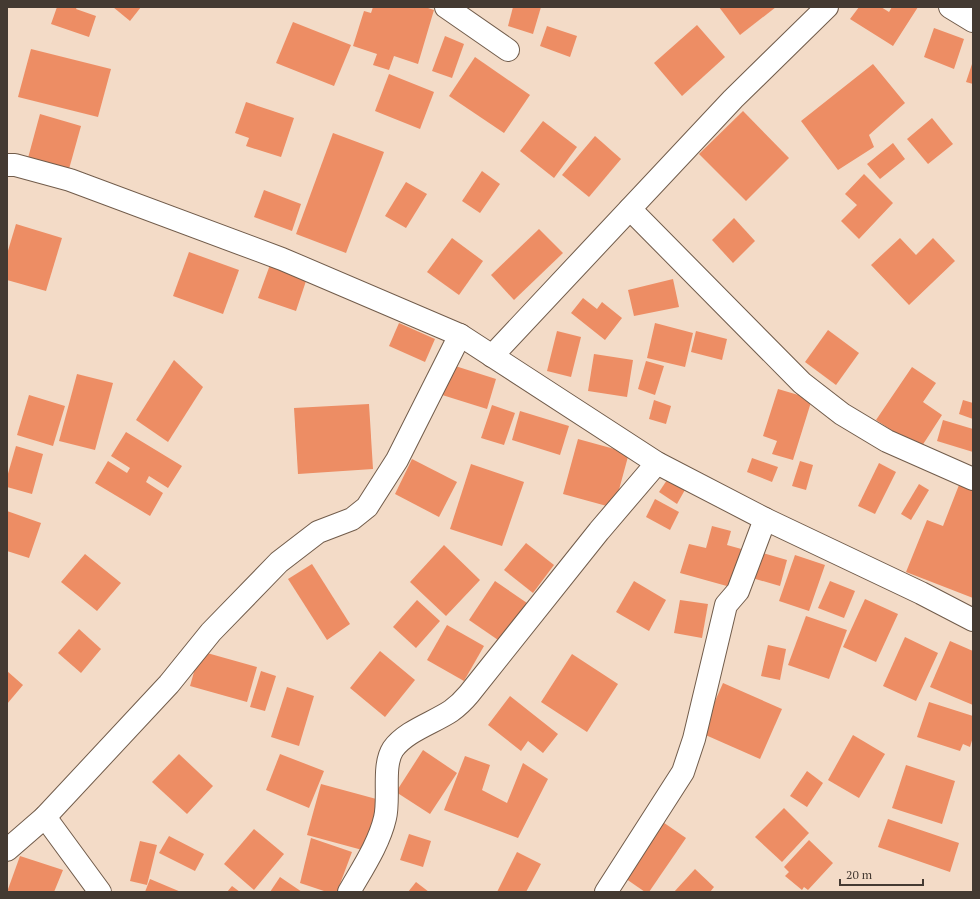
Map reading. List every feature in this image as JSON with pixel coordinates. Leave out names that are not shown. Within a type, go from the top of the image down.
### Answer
[{"type":"street","points":[[446,7],[508,50]]},
{"type":"street","points":[[492,356],[733,99],[827,7]]},
{"type":"street","points":[[950,7],[973,21]]},
{"type":"street","points":[[7,165],[15,165],[70,180],[275,256],[460,335],[657,463],[765,519],[921,593],[973,620]]},
{"type":"street","points":[[630,209],[802,383],[842,414],[887,442],[973,479]]},
{"type":"street","points":[[7,850],[45,817],[169,684],[211,632],[279,562],[318,532],[352,520],[367,507],[397,460],[460,335]]},
{"type":"street","points":[[349,892],[377,840],[385,819],[388,801],[387,775],[392,750],[401,740],[453,710],[469,694],[599,531],[657,463]]},
{"type":"street","points":[[606,892],[683,772],[694,739],[726,605],[738,591],[765,519]]},
{"type":"street","points":[[45,817],[100,892]]},
{"type":"building","points":[[57,7],[77,7],[76,9],[96,16],[89,37],[51,24]]},
{"type":"building","points":[[113,7],[141,7],[130,21]]},
{"type":"building","points":[[373,7],[425,7],[434,10],[418,64],[394,56],[389,70],[373,65],[377,54],[353,46],[364,11],[371,13]]},
{"type":"building","points":[[513,7],[541,7],[533,34],[508,26]]},
{"type":"building","points":[[719,7],[776,7],[740,35]]},
{"type":"building","points":[[859,7],[881,7],[889,12],[892,7],[918,7],[893,46],[850,19]]},
{"type":"building","points":[[293,22],[351,45],[334,86],[276,63]]},
{"type":"building","points":[[697,25],[725,57],[682,96],[654,63]]},
{"type":"building","points":[[547,26],[577,36],[570,57],[540,46]]},
{"type":"building","points":[[934,28],[964,39],[954,69],[924,57]]},
{"type":"building","points":[[445,36],[464,44],[452,78],[432,71]]},
{"type":"building","points":[[31,49],[111,69],[98,117],[18,97]]},
{"type":"building","points":[[475,57],[530,95],[504,133],[449,96]]},
{"type":"building","points":[[973,61],[973,84],[966,82]]},
{"type":"building","points":[[873,64],[905,103],[869,135],[874,147],[838,170],[801,121]]},
{"type":"building","points":[[389,74],[434,92],[420,129],[375,111]]},
{"type":"building","points":[[246,102],[294,118],[281,157],[246,146],[249,138],[235,133]]},
{"type":"building","points":[[743,111],[789,158],[746,201],[699,154]]},
{"type":"building","points":[[40,114],[81,126],[69,169],[28,158]]},
{"type":"building","points":[[932,118],[953,144],[928,164],[907,139]]},
{"type":"building","points":[[543,121],[577,147],[554,178],[520,151]]},
{"type":"building","points":[[333,133],[384,152],[346,253],[296,234]]},
{"type":"building","points":[[595,136],[621,159],[589,197],[562,175]]},
{"type":"building","points":[[893,143],[905,159],[880,179],[867,164]]},
{"type":"building","points":[[482,171],[500,184],[480,213],[462,201]]},
{"type":"building","points":[[864,174],[893,203],[859,239],[841,221],[857,205],[845,194]]},
{"type":"building","points":[[406,182],[427,194],[406,228],[385,216]]},
{"type":"building","points":[[264,190],[301,204],[292,231],[254,217]]},
{"type":"building","points":[[734,218],[755,241],[733,263],[712,240]]},
{"type":"building","points":[[16,224],[62,238],[46,291],[7,280],[7,254]]},
{"type":"building","points":[[539,229],[563,253],[514,300],[491,275]]},
{"type":"building","points":[[452,238],[483,261],[459,295],[427,272]]},
{"type":"building","points":[[900,238],[916,255],[933,238],[955,261],[909,305],[871,265]]},
{"type":"building","points":[[189,252],[239,270],[223,314],[173,296]]},
{"type":"building","points":[[271,262],[308,275],[296,311],[258,298]]},
{"type":"building","points":[[673,279],[679,307],[634,316],[628,290]]},
{"type":"building","points":[[583,298],[597,309],[602,302],[622,318],[605,340],[571,313]]},
{"type":"building","points":[[399,323],[435,339],[425,362],[389,346]]},
{"type":"building","points":[[655,323],[693,333],[685,367],[647,358]]},
{"type":"building","points":[[828,330],[859,353],[836,385],[805,362]]},
{"type":"building","points":[[557,331],[581,337],[571,377],[547,371]]},
{"type":"building","points":[[696,331],[727,339],[722,360],[691,352]]},
{"type":"building","points":[[594,354],[633,360],[627,397],[588,391]]},
{"type":"building","points":[[174,360],[203,387],[168,442],[136,420]]},
{"type":"building","points":[[646,361],[664,366],[655,395],[638,389]]},
{"type":"building","points":[[449,364],[496,379],[487,409],[439,394]]},
{"type":"building","points":[[912,367],[936,383],[923,402],[942,415],[920,449],[876,420]]},
{"type":"building","points":[[77,374],[113,383],[95,450],[59,441]]},
{"type":"building","points":[[778,389],[812,399],[793,460],[772,454],[777,441],[763,436]]},
{"type":"building","points":[[29,395],[65,406],[53,446],[17,435]]},
{"type":"building","points":[[654,400],[671,406],[666,424],[649,419]]},
{"type":"building","points":[[963,400],[973,403],[973,419],[959,414]]},
{"type":"building","points":[[369,404],[373,469],[298,474],[294,408]]},
{"type":"building","points":[[492,405],[515,413],[504,445],[481,438]]},
{"type":"building","points":[[520,411],[569,426],[560,455],[512,440]]},
{"type":"building","points":[[943,420],[973,429],[973,452],[937,441]]},
{"type":"building","points":[[126,432],[182,466],[168,488],[149,476],[146,482],[163,493],[150,516],[95,483],[108,461],[127,473],[130,468],[111,456]]},
{"type":"building","points":[[578,439],[629,453],[614,508],[563,494]]},
{"type":"building","points":[[16,446],[43,454],[32,494],[7,487],[7,477]]},
{"type":"building","points":[[752,458],[778,467],[772,482],[747,472]]},
{"type":"building","points":[[412,459],[457,482],[439,517],[395,494]]},
{"type":"building","points":[[800,461],[813,465],[806,490],[792,486]]},
{"type":"building","points":[[879,463],[896,472],[875,514],[858,506]]},
{"type":"building","points":[[471,464],[524,482],[502,546],[450,529]]},
{"type":"building","points":[[669,477],[686,488],[677,504],[659,492]]},
{"type":"building","points":[[919,484],[929,490],[911,520],[901,514]]},
{"type":"building","points":[[959,485],[973,490],[973,598],[906,572],[927,520],[943,526]]},
{"type":"building","points":[[655,499],[679,512],[670,530],[646,517]]},
{"type":"building","points":[[7,511],[41,523],[29,558],[7,551]]},
{"type":"building","points":[[712,526],[731,531],[727,545],[745,550],[734,588],[680,573],[689,544],[706,548]]},
{"type":"building","points":[[526,543],[554,565],[533,593],[504,570]]},
{"type":"building","points":[[444,545],[480,580],[446,616],[410,582]]},
{"type":"building","points":[[759,552],[787,560],[780,586],[752,578]]},
{"type":"building","points":[[85,554],[121,583],[97,611],[61,582]]},
{"type":"building","points":[[795,555],[825,565],[809,611],[779,601]]},
{"type":"building","points":[[312,564],[350,624],[327,640],[288,579]]},
{"type":"building","points":[[495,581],[527,603],[501,642],[469,620]]},
{"type":"building","points":[[634,581],[666,600],[649,631],[616,612]]},
{"type":"building","points":[[830,581],[855,591],[844,618],[818,608]]},
{"type":"building","points":[[865,599],[898,614],[876,662],[843,647]]},
{"type":"building","points":[[417,600],[440,621],[416,648],[393,627]]},
{"type":"building","points":[[680,600],[708,604],[702,638],[674,633]]},
{"type":"building","points":[[806,616],[847,630],[829,679],[788,665]]},
{"type":"building","points":[[447,625],[484,646],[464,681],[427,660]]},
{"type":"building","points":[[79,629],[101,649],[81,673],[58,653]]},
{"type":"building","points":[[905,637],[938,653],[916,701],[883,686]]},
{"type":"building","points":[[950,641],[973,651],[973,705],[930,687]]},
{"type":"building","points":[[768,645],[786,649],[780,680],[761,676]]},
{"type":"building","points":[[200,651],[257,667],[247,702],[190,686]]},
{"type":"building","points":[[380,651],[415,680],[385,717],[350,688]]},
{"type":"building","points":[[572,654],[618,684],[587,732],[541,702]]},
{"type":"building","points":[[7,671],[23,685],[7,704]]},
{"type":"building","points":[[261,671],[276,676],[265,711],[250,707]]},
{"type":"building","points":[[723,683],[782,709],[760,759],[701,733]]},
{"type":"building","points":[[287,687],[314,696],[299,746],[271,737]]},
{"type":"building","points":[[510,696],[558,734],[543,753],[528,741],[521,751],[488,725]]},
{"type":"building","points":[[929,702],[973,716],[973,737],[970,747],[963,744],[960,751],[917,737]]},
{"type":"building","points":[[853,735],[885,754],[859,798],[828,780]]},
{"type":"building","points":[[423,750],[457,773],[430,814],[396,792]]},
{"type":"building","points":[[179,754],[213,786],[187,814],[152,782]]},
{"type":"building","points":[[280,754],[324,771],[309,808],[266,790]]},
{"type":"building","points":[[465,756],[490,765],[482,790],[507,803],[523,763],[548,779],[518,838],[444,810]]},
{"type":"building","points":[[906,765],[955,781],[942,824],[892,808]]},
{"type":"building","points":[[807,771],[823,783],[807,807],[790,796]]},
{"type":"building","points":[[321,784],[380,800],[366,851],[307,835]]},
{"type":"building","points":[[784,808],[809,833],[782,862],[755,837]]},
{"type":"building","points":[[657,818],[686,838],[649,892],[645,892],[619,874]]},
{"type":"building","points":[[888,819],[959,843],[950,872],[878,847]]},
{"type":"building","points":[[254,829],[284,854],[254,890],[224,864]]},
{"type":"building","points":[[409,834],[431,841],[423,867],[400,860]]},
{"type":"building","points":[[169,836],[204,854],[195,871],[159,853]]},
{"type":"building","points":[[311,838],[352,852],[337,892],[327,892],[300,883]]},
{"type":"building","points":[[809,840],[833,863],[808,890],[804,887],[802,890],[785,876],[789,872],[784,867]]},
{"type":"building","points":[[140,841],[157,845],[147,885],[130,881]]},
{"type":"building","points":[[517,852],[541,864],[526,892],[497,892]]},
{"type":"building","points":[[20,856],[63,870],[54,892],[7,892]]},
{"type":"building","points":[[695,869],[714,887],[710,892],[674,892]]},
{"type":"building","points":[[280,877],[302,892],[270,892]]},
{"type":"building","points":[[150,879],[181,892],[145,892]]},
{"type":"building","points":[[416,882],[429,892],[408,892]]},
{"type":"building","points":[[232,886],[240,892],[227,892]]}]
